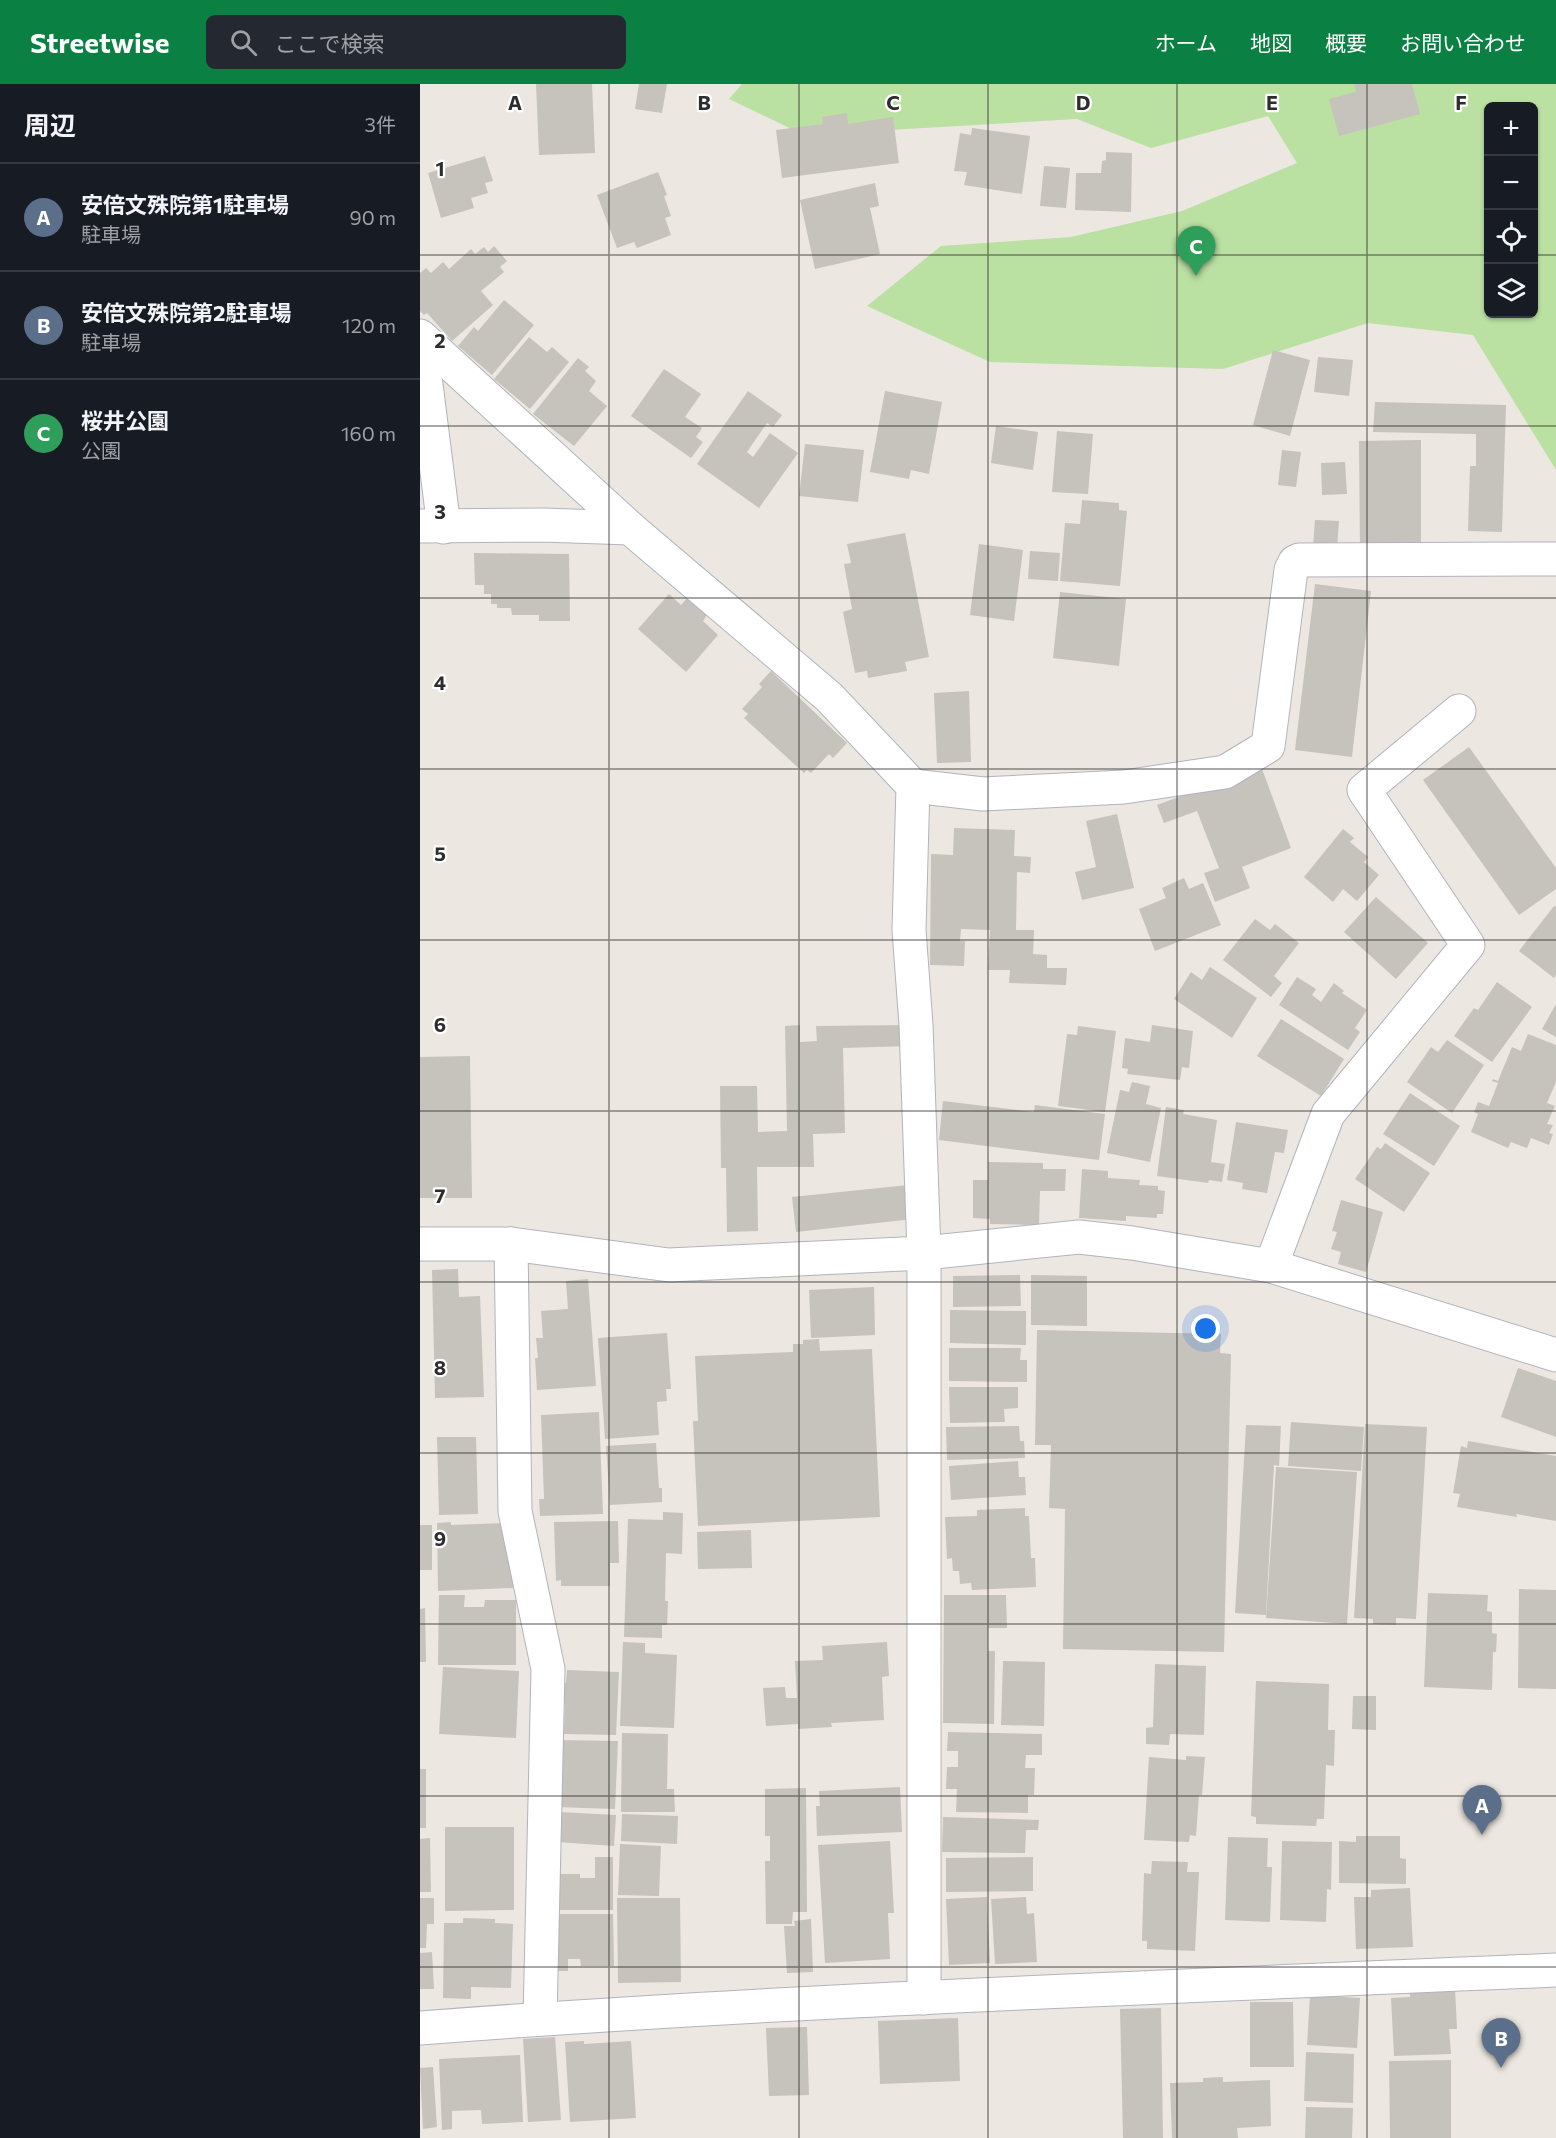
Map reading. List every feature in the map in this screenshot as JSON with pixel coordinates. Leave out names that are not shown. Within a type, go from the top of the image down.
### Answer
[{"type":"street","points":[[420,337],[432,527],[543,525],[630,528]]},
{"type":"street","points":[[420,337],[630,528],[829,697],[912,786],[983,794],[1124,787],[1225,772],[1268,746],[1291,570],[1295,562],[1299,560],[1556,559]]},
{"type":"street","points":[[1272,1266],[1328,1114],[1468,945],[1364,790],[1459,711]]},
{"type":"street","points":[[912,786],[909,930],[916,1025],[924,1253],[924,1998]]},
{"type":"street","points":[[420,1244],[511,1244],[669,1265],[924,1253],[1079,1237],[1132,1243],[1272,1266],[1556,1355]]},
{"type":"street","points":[[511,1244],[515,1511],[548,1669],[540,2019]]},
{"type":"street","points":[[420,2028],[540,2019],[924,1998],[1556,1971]]},
{"type":"green space","points":[[742,84],[1556,84],[1556,470],[1473,335],[1368,323],[1223,369],[990,362],[867,306],[941,246],[1071,237],[1182,211],[1297,163],[1268,116],[1151,148],[1077,119],[804,135],[729,99]]},
{"type":"building","points":[[536,84],[592,84],[595,153],[539,155]]},
{"type":"building","points":[[639,84],[667,84],[662,113],[635,109]]},
{"type":"building","points":[[1354,84],[1412,84],[1420,114],[1339,136],[1329,99],[1356,92]]},
{"type":"building","points":[[847,113],[848,124],[893,117],[899,163],[782,178],[776,130],[823,124],[822,117]]},
{"type":"building","points":[[972,128],[1030,136],[1022,194],[964,185],[967,172],[954,171],[960,133],[971,135]]},
{"type":"building","points":[[1106,152],[1132,153],[1131,212],[1075,210],[1076,173],[1101,173],[1102,161],[1106,160]]},
{"type":"building","points":[[485,156],[493,181],[485,183],[488,193],[471,198],[474,208],[441,218],[428,173]]},
{"type":"building","points":[[1044,166],[1070,168],[1066,208],[1040,206]]},
{"type":"building","points":[[658,172],[667,195],[664,196],[671,216],[665,218],[671,235],[637,248],[634,242],[617,248],[597,195]]},
{"type":"building","points":[[875,183],[879,206],[870,208],[880,254],[815,269],[800,200]]},
{"type":"building","points":[[494,246],[507,261],[500,267],[504,272],[481,291],[493,305],[452,341],[427,313],[424,315],[420,311],[420,273],[426,268],[431,273],[443,262],[449,269],[471,249],[475,254],[484,247],[488,252]]},
{"type":"building","points":[[504,300],[534,325],[492,375],[458,346],[474,327],[478,331]]},
{"type":"building","points":[[529,337],[547,352],[552,347],[569,362],[530,409],[494,379]]},
{"type":"building","points":[[1273,350],[1310,360],[1290,436],[1253,425]]},
{"type":"building","points":[[1318,357],[1353,360],[1349,396],[1314,392]]},
{"type":"building","points":[[578,358],[589,367],[585,371],[596,381],[589,391],[607,406],[574,446],[533,414]]},
{"type":"building","points":[[664,369],[701,394],[685,417],[702,428],[696,437],[703,442],[691,458],[631,416]]},
{"type":"building","points":[[748,391],[782,415],[773,427],[767,423],[747,452],[753,457],[770,433],[798,453],[759,508],[697,464]]},
{"type":"building","points":[[885,391],[942,402],[929,474],[911,470],[909,479],[870,472]]},
{"type":"building","points":[[1375,402],[1506,405],[1502,532],[1468,531],[1470,466],[1476,466],[1476,434],[1373,432]]},
{"type":"building","points":[[996,426],[1038,432],[1033,470],[991,463]]},
{"type":"building","points":[[1057,431],[1093,434],[1088,494],[1052,492]]},
{"type":"building","points":[[1421,440],[1421,549],[1360,549],[1359,441]]},
{"type":"building","points":[[805,444],[864,450],[858,502],[799,496]]},
{"type":"building","points":[[1282,450],[1301,452],[1296,487],[1278,485]]},
{"type":"building","points":[[1345,462],[1347,494],[1322,495],[1321,463]]},
{"type":"building","points":[[1082,500],[1119,503],[1119,510],[1127,511],[1120,586],[1060,581],[1065,523],[1080,524]]},
{"type":"building","points":[[1315,520],[1339,521],[1337,548],[1313,546]]},
{"type":"building","points":[[905,533],[929,657],[905,662],[907,671],[868,678],[867,671],[855,673],[843,612],[852,609],[844,564],[851,563],[847,544]]},
{"type":"building","points":[[979,544],[1023,550],[1014,621],[970,615]]},
{"type":"building","points":[[1030,551],[1060,553],[1058,581],[1028,579]]},
{"type":"building","points":[[474,553],[569,554],[570,621],[539,621],[539,615],[512,615],[511,608],[497,608],[497,604],[491,604],[491,594],[484,594],[484,585],[475,585]]},
{"type":"building","points":[[1315,584],[1371,591],[1352,757],[1295,750]]},
{"type":"building","points":[[1060,592],[1126,599],[1119,666],[1053,658]]},
{"type":"building","points":[[669,594],[681,605],[688,597],[707,615],[703,621],[718,635],[686,672],[638,629]]},
{"type":"building","points":[[771,671],[847,743],[833,758],[829,754],[811,773],[807,770],[804,773],[744,718],[748,714],[742,709],[762,687],[759,684]]},
{"type":"building","points":[[969,691],[971,762],[937,763],[934,693]]},
{"type":"building","points":[[1469,747],[1556,868],[1556,889],[1519,915],[1423,780]]},
{"type":"building","points":[[1261,766],[1291,848],[1242,867],[1250,888],[1215,902],[1204,873],[1219,868],[1197,811],[1164,823],[1157,805]]},
{"type":"building","points":[[1117,814],[1134,888],[1082,900],[1075,872],[1096,867],[1086,821]]},
{"type":"building","points":[[954,828],[1015,830],[1014,856],[1031,857],[1030,873],[1017,872],[1016,930],[1034,930],[1033,954],[1047,955],[1047,968],[1067,968],[1066,985],[1009,983],[1010,970],[988,970],[990,930],[961,929],[960,941],[965,941],[964,966],[930,965],[931,854],[953,855]]},
{"type":"building","points":[[1343,829],[1354,838],[1350,842],[1368,857],[1364,862],[1379,875],[1357,901],[1343,889],[1333,902],[1304,877]]},
{"type":"building","points":[[1184,878],[1189,889],[1203,883],[1221,925],[1155,951],[1139,909],[1166,898],[1162,888]]},
{"type":"building","points":[[1376,897],[1428,943],[1396,979],[1344,932]]},
{"type":"building","points":[[1554,906],[1556,907],[1556,975],[1554,978],[1519,951]]},
{"type":"building","points":[[1255,919],[1270,930],[1275,924],[1299,943],[1274,976],[1282,983],[1271,997],[1223,960]]},
{"type":"building","points":[[1210,967],[1257,998],[1232,1038],[1174,999],[1191,972],[1202,980]]},
{"type":"building","points":[[1297,977],[1316,989],[1312,995],[1321,1002],[1334,983],[1344,991],[1342,993],[1367,1010],[1355,1028],[1360,1032],[1348,1050],[1279,1005]]},
{"type":"building","points":[[1497,982],[1532,1007],[1492,1062],[1454,1036],[1474,1008],[1478,1010]]},
{"type":"building","points":[[1556,1004],[1556,1037],[1542,1029]]},
{"type":"building","points":[[1281,1019],[1344,1059],[1321,1096],[1257,1056]]},
{"type":"building","points":[[800,1025],[800,1042],[817,1041],[816,1026],[909,1025],[909,1046],[843,1048],[845,1133],[813,1134],[814,1167],[757,1167],[758,1231],[727,1232],[726,1168],[721,1168],[720,1086],[757,1086],[758,1132],[787,1131],[785,1026]]},
{"type":"building","points":[[1152,1025],[1193,1031],[1189,1068],[1182,1067],[1180,1080],[1127,1074],[1128,1069],[1122,1068],[1125,1038],[1150,1042]]},
{"type":"building","points":[[1078,1026],[1116,1031],[1105,1112],[1058,1106],[1067,1034],[1077,1035]]},
{"type":"building","points":[[1528,1034],[1556,1045],[1556,1082],[1547,1103],[1555,1106],[1547,1124],[1553,1125],[1549,1133],[1553,1134],[1549,1145],[1531,1138],[1527,1148],[1511,1142],[1508,1148],[1471,1132],[1478,1114],[1474,1112],[1478,1102],[1489,1106],[1498,1083],[1492,1081],[1493,1079],[1498,1081],[1512,1047],[1521,1051]]},
{"type":"building","points":[[1447,1040],[1484,1065],[1452,1113],[1407,1082],[1431,1047],[1438,1052]]},
{"type":"building","points":[[470,1056],[472,1198],[420,1198],[420,1057]]},
{"type":"building","points":[[1132,1082],[1150,1086],[1146,1104],[1161,1108],[1150,1162],[1107,1153],[1120,1090],[1129,1092]]},
{"type":"building","points":[[1410,1093],[1460,1126],[1434,1166],[1383,1134]]},
{"type":"building","points":[[943,1101],[1034,1112],[1035,1105],[1105,1114],[1099,1160],[939,1140]]},
{"type":"building","points":[[1166,1107],[1184,1110],[1183,1114],[1217,1120],[1211,1162],[1225,1164],[1222,1182],[1209,1180],[1208,1183],[1157,1176]]},
{"type":"building","points":[[1236,1122],[1288,1130],[1284,1153],[1275,1152],[1267,1193],[1242,1189],[1243,1183],[1227,1180]]},
{"type":"building","points":[[1385,1143],[1430,1173],[1404,1212],[1355,1179],[1377,1147],[1381,1149]]},
{"type":"building","points":[[988,1162],[1043,1163],[1043,1169],[1066,1169],[1065,1191],[1040,1191],[1039,1225],[990,1224],[990,1219],[973,1218],[973,1180],[988,1180]]},
{"type":"building","points":[[1082,1169],[1108,1171],[1108,1178],[1140,1180],[1139,1185],[1158,1186],[1158,1190],[1165,1191],[1163,1214],[1157,1214],[1157,1218],[1126,1216],[1126,1221],[1079,1218]]},
{"type":"building","points":[[908,1185],[913,1219],[796,1232],[792,1197]]},
{"type":"building","points":[[1341,1200],[1383,1212],[1366,1272],[1338,1264],[1341,1252],[1331,1249],[1337,1232],[1332,1231]]},
{"type":"building","points":[[458,1269],[459,1297],[480,1296],[484,1397],[435,1398],[432,1270]]},
{"type":"building","points":[[1020,1275],[1021,1306],[953,1307],[953,1276]]},
{"type":"building","points":[[1031,1275],[1087,1276],[1087,1326],[1031,1325]]},
{"type":"building","points":[[588,1279],[596,1386],[537,1390],[536,1338],[543,1338],[541,1311],[568,1309],[566,1281]]},
{"type":"building","points":[[874,1287],[875,1335],[811,1338],[809,1290]]},
{"type":"building","points":[[950,1310],[1026,1311],[1026,1345],[950,1343]]},
{"type":"building","points":[[1037,1330],[1221,1334],[1220,1353],[1231,1354],[1224,1652],[1063,1649],[1065,1509],[1049,1508],[1051,1445],[1035,1445]]},
{"type":"building","points":[[667,1333],[671,1389],[666,1389],[667,1401],[657,1402],[659,1435],[605,1439],[598,1338]]},
{"type":"building","points":[[819,1339],[820,1351],[872,1349],[880,1517],[698,1526],[693,1421],[698,1421],[695,1356],[793,1352],[793,1344],[803,1344],[803,1340]]},
{"type":"building","points":[[949,1348],[1021,1348],[1020,1360],[1027,1360],[1027,1382],[949,1381]]},
{"type":"building","points":[[1518,1368],[1556,1381],[1556,1437],[1501,1417]]},
{"type":"building","points":[[949,1387],[1018,1387],[1018,1408],[1004,1409],[1005,1422],[950,1423]]},
{"type":"building","points":[[599,1412],[603,1514],[540,1516],[539,1499],[544,1499],[541,1415]]},
{"type":"building","points":[[1291,1422],[1364,1427],[1361,1471],[1288,1466]]},
{"type":"building","points":[[1365,1424],[1427,1427],[1416,1619],[1396,1618],[1396,1625],[1373,1624],[1373,1619],[1354,1618]]},
{"type":"building","points":[[1246,1425],[1281,1426],[1279,1466],[1274,1465],[1266,1615],[1235,1613]]},
{"type":"building","points":[[1019,1426],[1020,1441],[1024,1441],[1025,1458],[947,1460],[946,1427]]},
{"type":"building","points":[[437,1437],[476,1437],[478,1514],[439,1515]]},
{"type":"building","points":[[1468,1441],[1556,1456],[1556,1521],[1457,1507],[1460,1494],[1453,1493],[1461,1446],[1467,1448]]},
{"type":"building","points":[[656,1443],[662,1502],[610,1505],[606,1446]]},
{"type":"building","points":[[1018,1461],[1019,1477],[1025,1477],[1026,1495],[951,1500],[949,1466]]},
{"type":"building","points":[[1276,1467],[1357,1472],[1347,1624],[1266,1618]]},
{"type":"building","points":[[1025,1508],[1025,1516],[1029,1516],[1031,1558],[1035,1558],[1036,1587],[972,1590],[971,1583],[960,1584],[959,1571],[953,1571],[952,1558],[947,1559],[945,1517],[977,1516],[977,1510]]},
{"type":"building","points":[[663,1512],[683,1513],[682,1554],[666,1553],[667,1625],[662,1625],[662,1638],[624,1637],[628,1519],[663,1520]]},
{"type":"building","points":[[618,1521],[619,1563],[610,1563],[610,1586],[561,1586],[561,1580],[556,1581],[554,1522]]},
{"type":"building","points":[[451,1522],[451,1525],[505,1523],[511,1542],[513,1588],[438,1591],[437,1523]]},
{"type":"building","points":[[420,1525],[432,1525],[432,1570],[420,1570]]},
{"type":"building","points":[[751,1530],[752,1568],[698,1569],[697,1532]]},
{"type":"building","points":[[1519,1589],[1556,1590],[1556,1689],[1518,1688]]},
{"type":"building","points":[[1428,1593],[1488,1595],[1487,1611],[1492,1612],[1492,1633],[1497,1634],[1496,1652],[1493,1652],[1492,1690],[1424,1687]]},
{"type":"building","points":[[439,1595],[465,1595],[464,1607],[484,1607],[485,1600],[516,1600],[516,1665],[438,1665]]},
{"type":"building","points":[[944,1595],[1006,1595],[1007,1628],[988,1628],[988,1651],[995,1651],[994,1724],[943,1723]]},
{"type":"building","points":[[425,1608],[426,1662],[420,1662],[420,1609]]},
{"type":"building","points":[[623,1642],[645,1643],[645,1653],[677,1655],[674,1728],[620,1726]]},
{"type":"building","points":[[887,1642],[889,1676],[882,1677],[884,1720],[831,1723],[832,1727],[798,1729],[798,1724],[766,1726],[763,1688],[785,1687],[786,1698],[797,1698],[795,1661],[823,1660],[822,1646]]},
{"type":"building","points":[[1003,1661],[1045,1662],[1044,1726],[1001,1725]]},
{"type":"building","points":[[1155,1664],[1206,1666],[1204,1735],[1170,1734],[1169,1745],[1146,1744],[1146,1728],[1153,1727]]},
{"type":"building","points":[[443,1667],[519,1671],[516,1738],[439,1734]]},
{"type":"building","points":[[567,1670],[619,1672],[616,1735],[564,1734],[565,1703],[560,1703],[560,1684],[566,1683]]},
{"type":"building","points":[[1256,1681],[1329,1684],[1328,1730],[1335,1730],[1334,1766],[1326,1765],[1324,1819],[1317,1819],[1316,1826],[1256,1824],[1256,1817],[1251,1816]]},
{"type":"building","points":[[1353,1696],[1376,1696],[1376,1730],[1352,1729]]},
{"type":"building","points":[[948,1732],[1042,1734],[1042,1755],[1026,1755],[1025,1768],[1035,1768],[1034,1795],[1028,1795],[1028,1813],[956,1812],[957,1789],[946,1789],[947,1767],[958,1767],[958,1751],[947,1751]]},
{"type":"building","points":[[622,1733],[668,1734],[667,1789],[674,1789],[675,1812],[621,1812]]},
{"type":"building","points":[[559,1740],[618,1741],[615,1809],[556,1807]]},
{"type":"building","points":[[1186,1756],[1205,1757],[1196,1836],[1190,1835],[1189,1842],[1144,1840],[1149,1757],[1186,1760]]},
{"type":"building","points":[[420,1769],[426,1769],[426,1828],[420,1828]]},
{"type":"building","points":[[900,1787],[902,1832],[817,1836],[816,1806],[820,1806],[819,1791]]},
{"type":"building","points":[[806,1788],[807,1912],[793,1912],[792,1924],[766,1924],[765,1861],[770,1861],[770,1836],[765,1836],[765,1789]]},
{"type":"building","points":[[559,1812],[616,1815],[614,1846],[557,1842]]},
{"type":"building","points":[[622,1814],[678,1816],[677,1844],[621,1841]]},
{"type":"building","points":[[943,1817],[1039,1820],[1038,1830],[1026,1830],[1025,1853],[942,1852]]},
{"type":"building","points":[[445,1827],[514,1827],[514,1910],[445,1911]]},
{"type":"building","points":[[1356,1836],[1400,1836],[1400,1858],[1406,1859],[1406,1884],[1339,1883],[1339,1841],[1356,1842]]},
{"type":"building","points":[[1228,1837],[1268,1838],[1267,1867],[1272,1867],[1270,1922],[1225,1920]]},
{"type":"building","points":[[430,1838],[431,1892],[420,1892],[420,1839]]},
{"type":"building","points":[[890,1841],[894,1913],[888,1913],[890,1959],[825,1963],[818,1845]]},
{"type":"building","points":[[1282,1841],[1332,1842],[1331,1890],[1327,1889],[1326,1922],[1280,1920]]},
{"type":"building","points":[[620,1844],[661,1846],[659,1896],[618,1895]]},
{"type":"building","points":[[595,1857],[613,1857],[613,1910],[557,1910],[557,1874],[580,1874],[580,1878],[595,1878]]},
{"type":"building","points":[[1033,1857],[1033,1891],[946,1892],[946,1858]]},
{"type":"building","points":[[1152,1861],[1188,1862],[1187,1872],[1199,1872],[1195,1951],[1147,1949],[1147,1941],[1142,1941],[1144,1873],[1151,1874]]},
{"type":"building","points":[[1410,1888],[1413,1947],[1356,1949],[1354,1897],[1371,1897],[1371,1890]]},
{"type":"building","points":[[987,1897],[990,1963],[949,1965],[946,1899]]},
{"type":"building","points":[[1026,1897],[1027,1914],[1034,1913],[1037,1962],[995,1964],[991,1899]]},
{"type":"building","points":[[420,1898],[434,1898],[434,1924],[427,1924],[426,1948],[420,1948]]},
{"type":"building","points":[[617,1898],[680,1898],[681,1982],[618,1983]]},
{"type":"building","points":[[557,1914],[613,1914],[614,1966],[581,1966],[580,1959],[568,1959],[568,1971],[558,1971]]},
{"type":"building","points":[[463,1918],[495,1919],[495,1923],[513,1924],[511,1988],[471,1987],[471,1999],[443,1998],[444,1923],[463,1923]]},
{"type":"building","points":[[811,1919],[813,1972],[787,1973],[784,1926],[795,1926],[794,1921]]},
{"type":"building","points":[[432,1952],[434,1989],[420,1989],[420,1953]]},
{"type":"building","points":[[1455,1988],[1457,2029],[1449,2029],[1451,2054],[1394,2056],[1391,1998],[1410,1997],[1410,1990]]},
{"type":"building","points":[[1310,1995],[1360,1998],[1357,2048],[1307,2045]]},
{"type":"building","points":[[1250,2002],[1293,2002],[1294,2067],[1250,2067]]},
{"type":"building","points":[[1161,2008],[1163,2138],[1123,2138],[1120,2009]]},
{"type":"building","points":[[958,2018],[960,2081],[880,2084],[878,2021]]},
{"type":"building","points":[[807,2027],[809,2095],[769,2096],[766,2028]]},
{"type":"building","points":[[555,2037],[561,2120],[528,2122],[523,2039]]},
{"type":"building","points":[[584,2041],[584,2044],[631,2041],[636,2118],[570,2122],[565,2042]]},
{"type":"building","points":[[1306,2052],[1354,2054],[1353,2103],[1304,2101]]},
{"type":"building","points":[[520,2055],[523,2122],[482,2124],[481,2110],[452,2111],[452,2129],[442,2130],[439,2059]]},
{"type":"building","points":[[1451,2060],[1451,2138],[1390,2138],[1389,2061]]},
{"type":"building","points":[[433,2067],[437,2127],[423,2129],[420,2068]]},
{"type":"building","points":[[1223,2077],[1223,2082],[1270,2080],[1271,2126],[1237,2128],[1238,2138],[1172,2138],[1170,2083],[1203,2082],[1203,2078]]},
{"type":"building","points":[[1306,2107],[1353,2108],[1352,2138],[1305,2138]]},
{"type":"place","name":"桜井公園","points":[[1196,276]]},
{"type":"place","name":"安倍文殊院第1駐車場","points":[[1482,1835]]},
{"type":"place","name":"安倍文殊院第2駐車場","points":[[1501,2068]]}]
